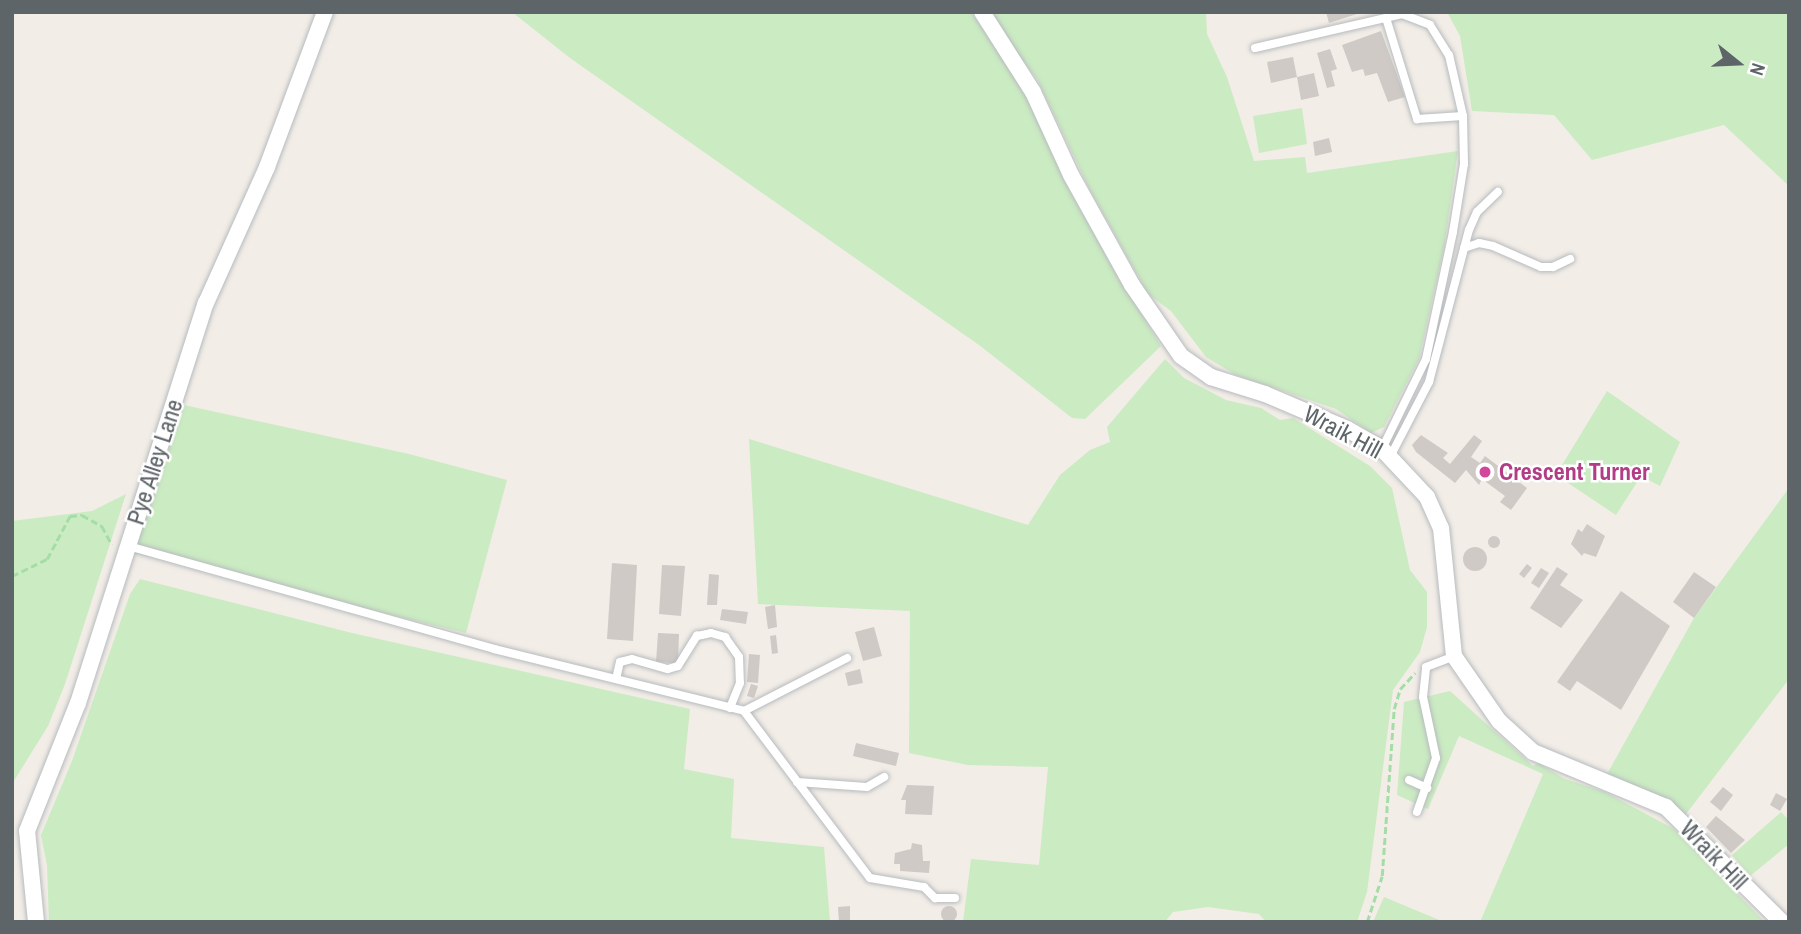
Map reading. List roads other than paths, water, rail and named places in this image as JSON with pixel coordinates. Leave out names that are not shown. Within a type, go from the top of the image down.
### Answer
[{"type":"street","name":"Pye Alley Lane","points":[[36,922],[27,831],[78,703],[206,303],[267,167],[325,12]]},
{"type":"street","name":"Wraik Hill","points":[[982,12],[1033,92],[1071,175],[1132,285],[1181,356],[1211,377],[1277,399],[1386,453],[1427,497],[1441,528],[1454,656],[1499,721],[1533,752],[1666,807],[1782,922]]},
{"type":"lane","points":[[1255,48],[1402,14],[1430,25],[1449,54],[1462,116],[1464,164],[1426,359],[1386,453]]},
{"type":"lane","points":[[1386,18],[1417,119],[1462,116]]},
{"type":"lane","points":[[1386,453],[1429,382],[1464,248],[1477,212],[1498,192]]},
{"type":"lane","points":[[1464,248],[1479,243],[1493,246],[1541,267],[1553,267],[1570,259]]},
{"type":"lane","points":[[126,552],[744,711],[847,658]]},
{"type":"lane","points":[[616,679],[620,662],[632,659],[668,669],[678,666],[696,636],[711,633],[725,637],[739,657],[740,683],[730,708]]},
{"type":"lane","points":[[1417,812],[1436,758],[1423,697],[1426,667],[1454,656]]},
{"type":"lane","points":[[744,711],[870,878],[924,887],[935,898],[955,898]]},
{"type":"lane","points":[[797,782],[867,787],[884,777]]},
{"type":"lane","points":[[1409,780],[1427,788]]},
{"type":"place","name":"Crescent Turner","points":[[1485,472]]}]
